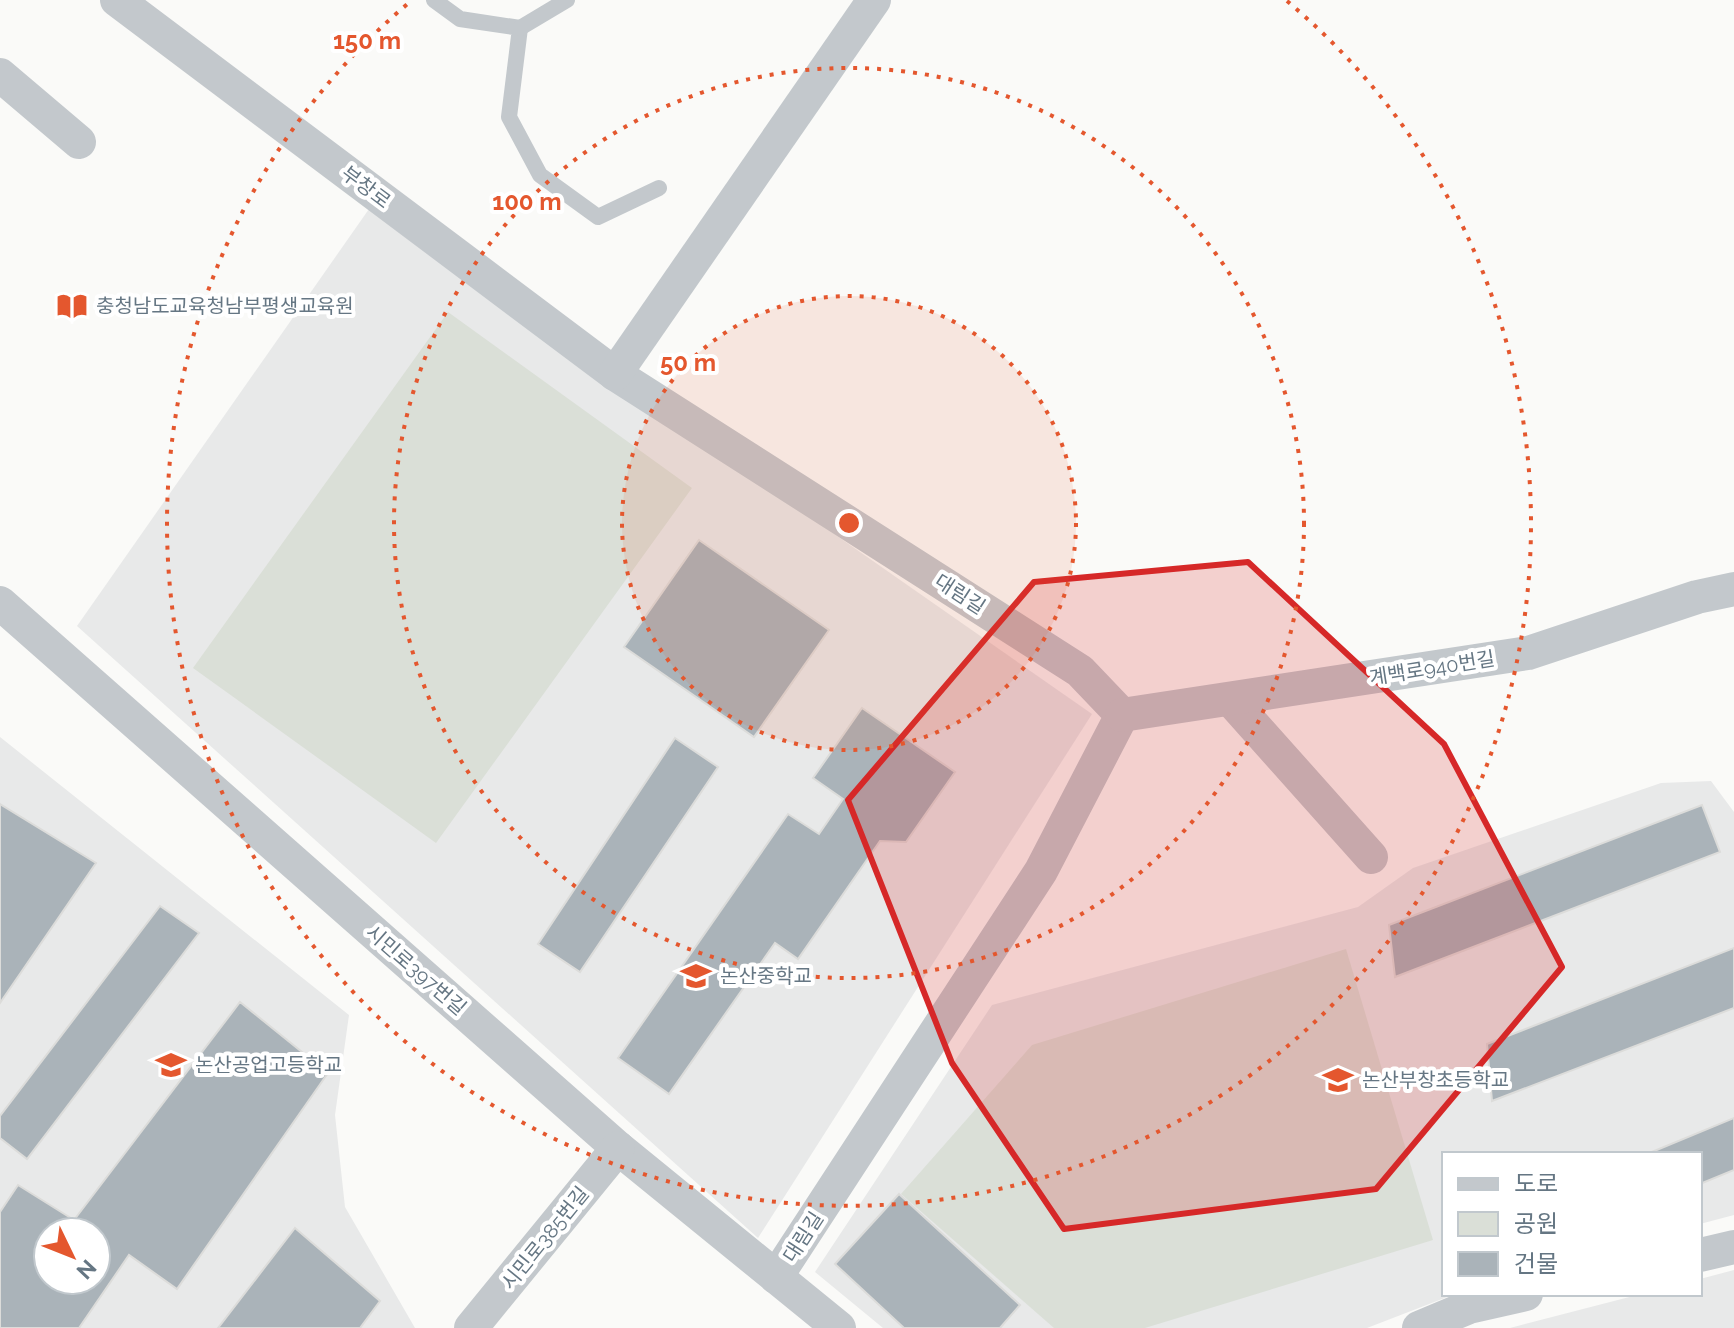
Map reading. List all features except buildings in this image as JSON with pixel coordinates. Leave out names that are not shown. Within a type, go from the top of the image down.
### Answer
[{"type":"street","points":[[615,374],[874,0]]},
{"type":"street","name":"부창로","points":[[127,3],[615,374]]},
{"type":"street","points":[[0,75],[79,142]]},
{"type":"street","name":"대림길","points":[[615,374],[1080,671],[1122,715],[1041,871],[776,1277]]},
{"type":"street","name":"계백로940번길","points":[[1122,715],[1528,653],[1697,597],[1734,589]]},
{"type":"street","name":"시민로397번길","points":[[0,603],[618,1148],[839,1328]]},
{"type":"street","points":[[1231,700],[1371,857]]},
{"type":"street","name":"시민로385번길","points":[[471,1328],[618,1148]]},
{"type":"street","points":[[1702,1255],[1734,1247]]},
{"type":"street","points":[[1419,1328],[1469,1307],[1517,1296]]},
{"type":"lane","points":[[434,0],[460,19],[520,28],[567,0]]},
{"type":"lane","points":[[520,28],[509,117],[540,175],[598,217],[659,188]]},
{"type":"highlighted area","points":[[1248,562],[1444,744],[1562,967],[1376,1189],[1064,1229],[952,1063],[848,800],[1034,582]]},
{"type":"shaded area","name":"논산중학교","points":[[369,209],[1092,714],[758,1238],[77,626]]},
{"type":"shaded area","name":"논산공업고등학교","points":[[0,737],[349,1015],[335,1115],[345,1207],[415,1328],[0,1328]]},
{"type":"shaded area","name":"논산부창초등학교","points":[[1711,781],[1734,812],[1734,1215],[1702,1223],[1702,1152],[1442,1152],[1442,1296],[1450,1296],[1367,1328],[883,1328],[815,1272],[992,1005],[1358,907],[1413,868],[1661,783]]},
{"type":"shaded area","points":[[1734,1270],[1734,1328],[1510,1328],[1633,1296],[1702,1296],[1702,1278]]},
{"type":"green space","points":[[448,312],[692,488],[436,843],[193,668]]},
{"type":"green space","points":[[1346,949],[1433,1240],[1145,1328],[1054,1328],[901,1194],[1032,1045]]},
{"type":"place","name":"충청남도교육청남부평생교육원","points":[[72,306]]},
{"type":"place","name":"논산중학교","points":[[696,976]]},
{"type":"place","name":"논산공업고등학교","points":[[171,1065]]},
{"type":"place","name":"논산부창초등학교","points":[[1338,1080]]}]
